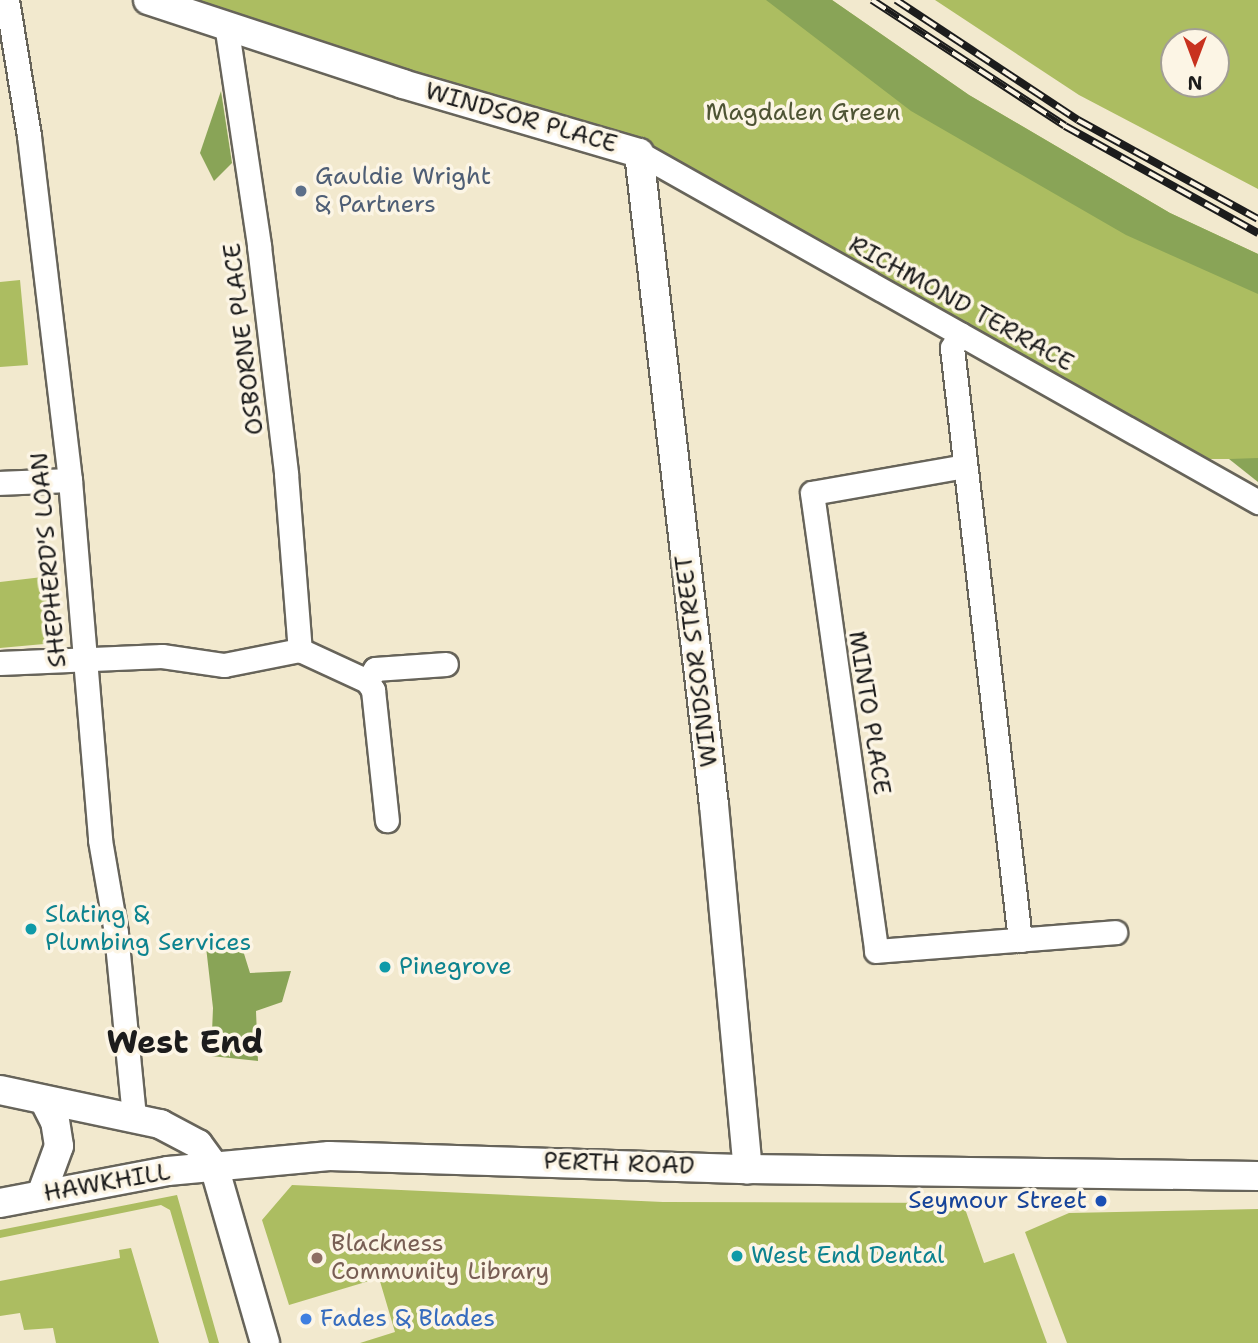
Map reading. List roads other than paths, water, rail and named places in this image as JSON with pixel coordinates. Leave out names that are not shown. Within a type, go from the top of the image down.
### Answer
[{"type":"street","name":"SHEPHERD'S LOAN","points":[[7,0],[29,136],[70,480],[100,840],[116,933],[134,1117]]},
{"type":"street","name":"WINDSOR PLACE","points":[[148,0],[403,84],[639,153]]},
{"type":"street","name":"OSBORNE PLACE","points":[[226,24],[259,246],[290,514],[300,650]]},
{"type":"street","name":"RICHMOND TERRACE","points":[[639,153],[1258,502]]},
{"type":"street","name":"WINDSOR STREET","points":[[639,153],[714,805],[748,1169]]},
{"type":"street","points":[[960,334],[953,348],[1020,940]]},
{"type":"street","name":"MINTO PLACE","points":[[965,466],[812,493],[876,951],[1115,932]]},
{"type":"street","points":[[0,483],[70,480]]},
{"type":"street","points":[[0,663],[52,658],[85,662],[162,656],[224,665],[300,650],[367,681],[375,699],[387,820]]},
{"type":"street","points":[[367,681],[375,669],[446,664]]},
{"type":"street","points":[[0,1090],[134,1117],[188,1138],[214,1166],[265,1343]]},
{"type":"street","points":[[41,1195],[59,1146],[44,1100]]},
{"type":"street","name":"PERTH ROAD","points":[[214,1166],[329,1156],[748,1169],[1258,1176]]},
{"type":"street","name":"HAWKHILL","points":[[0,1203],[214,1166]]},
{"type":"railway","points":[[872,0],[1065,126],[1258,233]]},
{"type":"railway","points":[[896,0],[1078,120],[1258,219]]},
{"type":"place","name":"Gauldie Wright & Partners","points":[[301,191]]},
{"type":"place","name":"Slating & Plumbing Services","points":[[31,929]]},
{"type":"place","name":"Pinegrove","points":[[385,967]]},
{"type":"place","name":"Seymour Street","points":[[1101,1201]]},
{"type":"place","name":"West End Dental","points":[[737,1256]]},
{"type":"place","name":"Blackness Community Library","points":[[317,1258]]},
{"type":"place","name":"Fades & Blades","points":[[306,1319]]},
{"type":"district","name":"West End","points":[[185,1042]]},
{"type":"park label","name":"Magdalen Green","points":[[803,113]]}]
